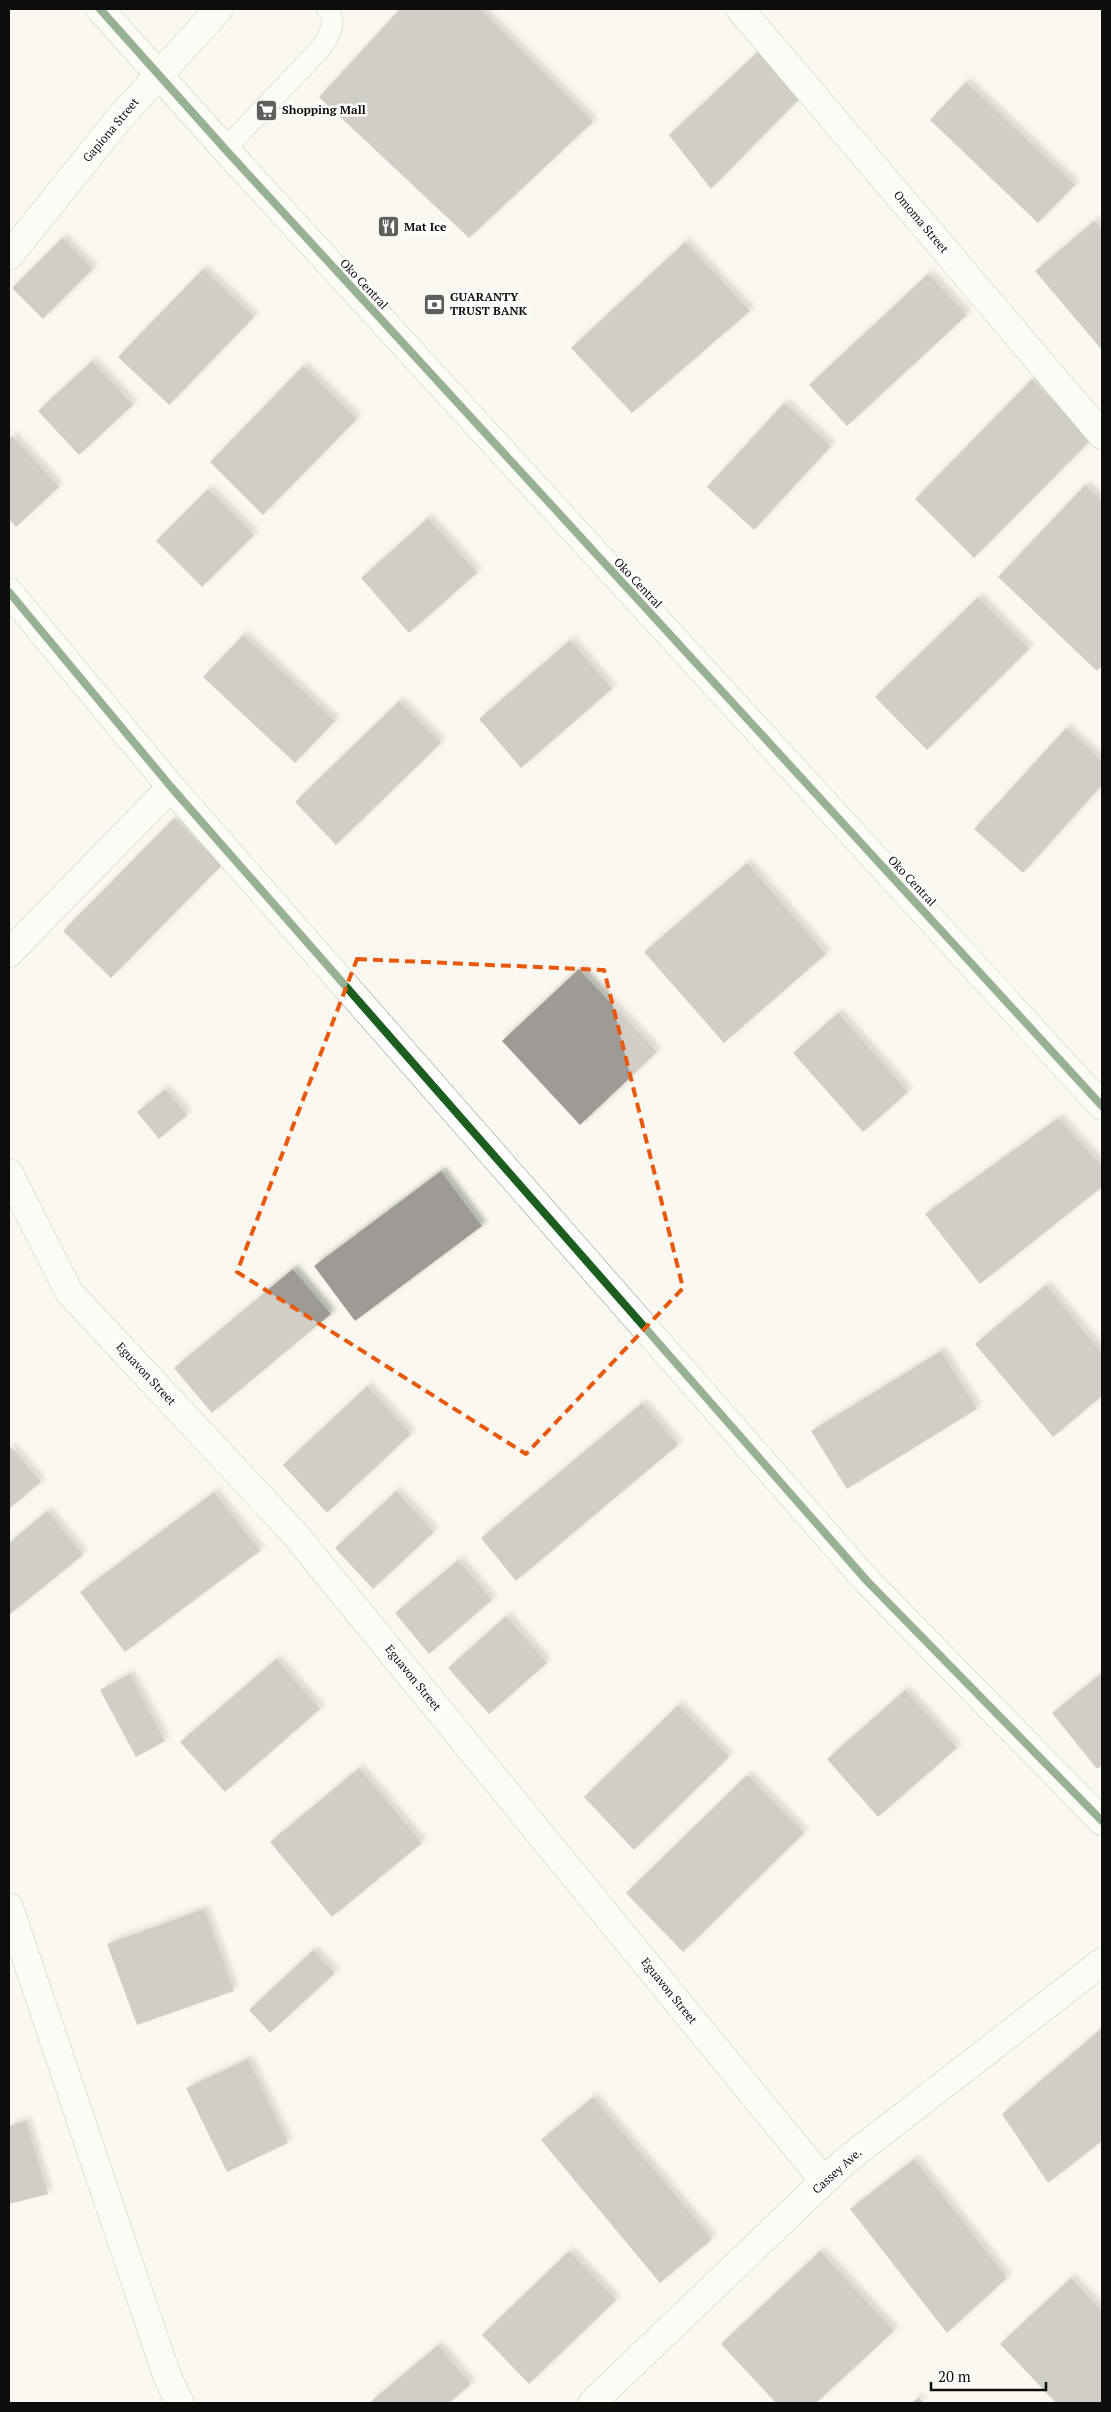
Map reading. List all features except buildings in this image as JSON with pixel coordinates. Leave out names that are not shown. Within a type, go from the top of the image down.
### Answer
[{"type":"street","name":"Oko Central","points":[[100,9],[225,149],[1102,1106]]},
{"type":"street","name":"Gapiona Street","points":[[9,256],[158,74],[219,9]]},
{"type":"street","name":"Omoma Street","points":[[740,9],[1102,435]]},
{"type":"street","points":[[9,592],[171,787],[867,1581],[1102,1821]]},
{"type":"street","points":[[9,953],[171,787]]},
{"type":"street","name":"Eguavon Street","points":[[9,1173],[69,1292],[293,1532],[824,2181]]},
{"type":"street","points":[[9,1907],[167,2376],[180,2403]]},
{"type":"street","name":"Cassey Ave.","points":[[592,2403],[844,2162],[1102,1962]]},
{"type":"lane","points":[[225,149],[321,48],[332,31],[331,14],[327,9]]},
{"type":"highlighted area","points":[[357,959],[604,970],[683,1288],[526,1454],[237,1272]]},
{"type":"cycle path","points":[[100,9],[225,149],[1102,1106]]},
{"type":"cycle path","points":[[9,592],[171,787],[867,1581],[1102,1821]]},
{"type":"place","name":"Shopping Mall","points":[[266,110]]},
{"type":"place","name":"Mat Ice","points":[[388,227]]},
{"type":"place","name":"GUARANTY TRUST BANK","points":[[434,304]]}]
